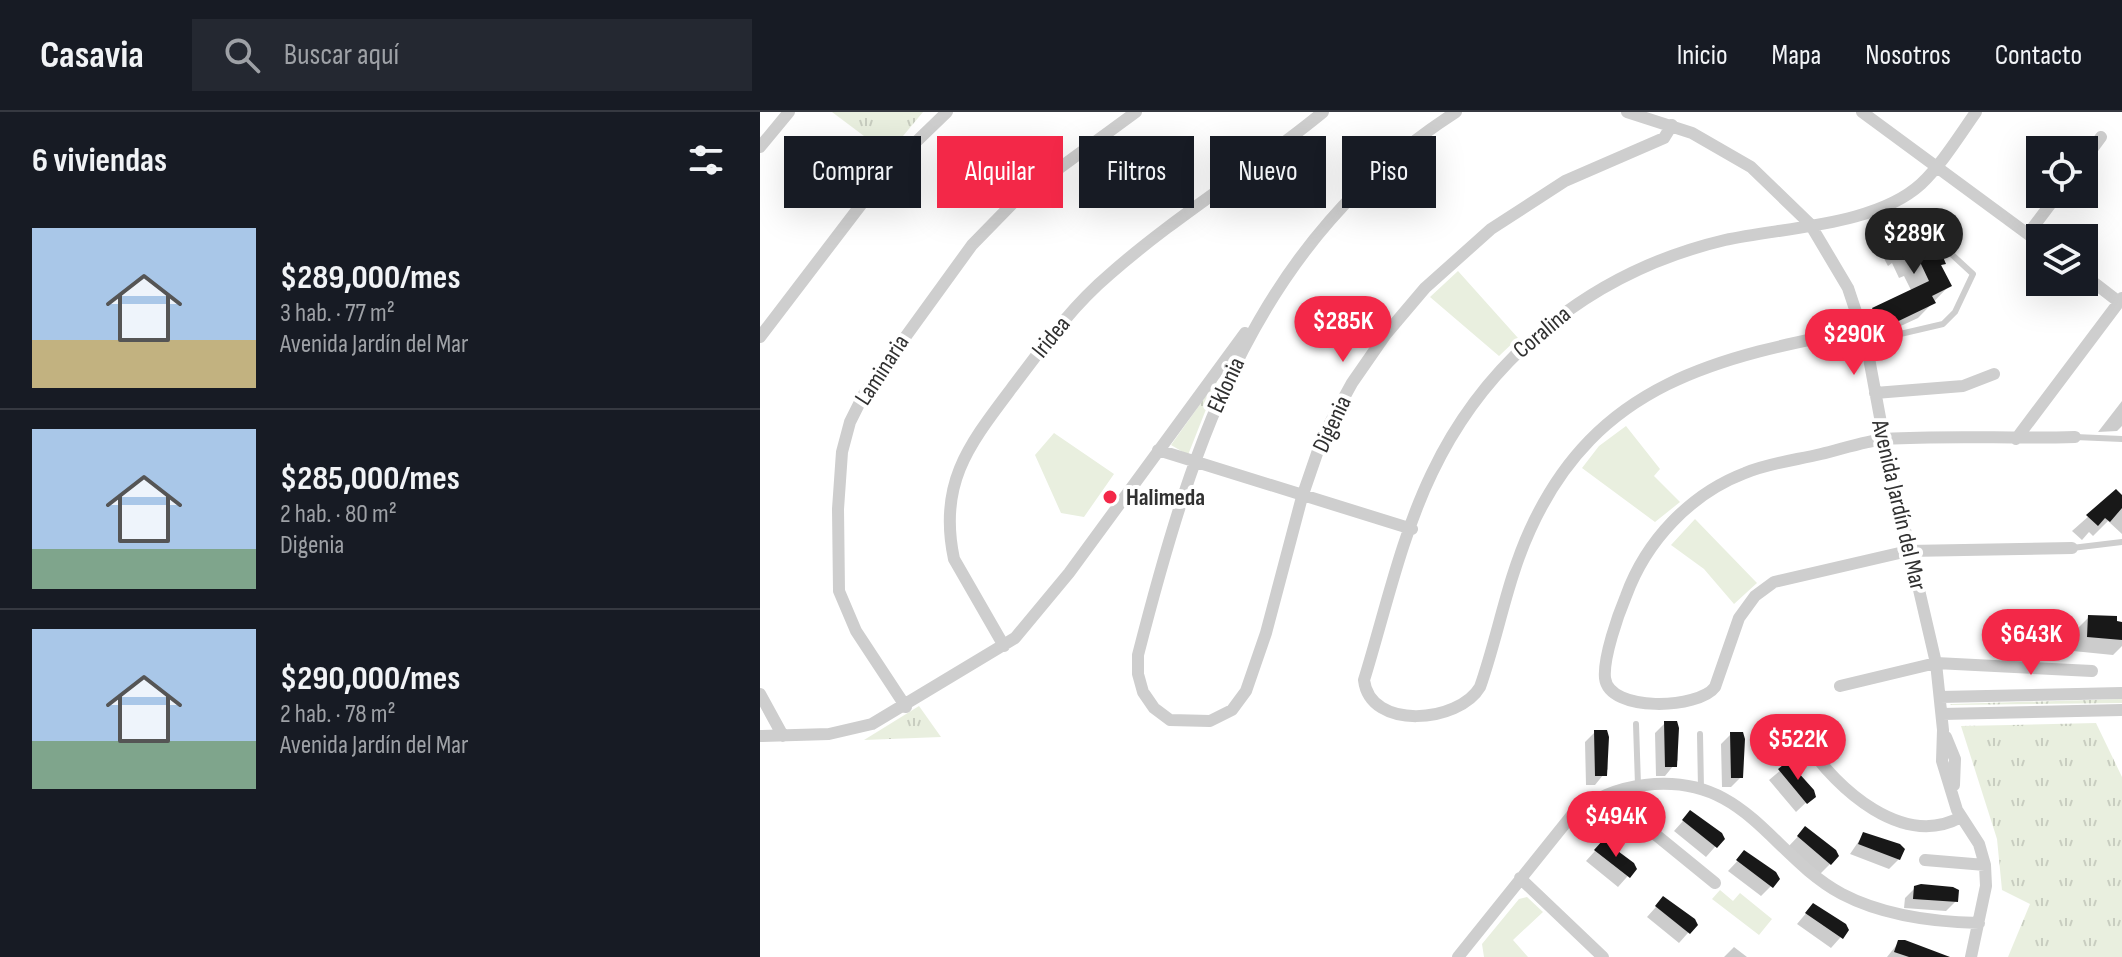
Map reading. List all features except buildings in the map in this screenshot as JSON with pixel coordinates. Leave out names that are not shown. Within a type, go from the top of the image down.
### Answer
[{"type":"street","points":[[760,147],[789,112]]},
{"type":"street","points":[[760,337],[889,168],[947,112]]},
{"type":"street","name":"Laminaria","points":[[906,707],[856,631],[839,591],[835,560],[838,509],[842,452],[850,422],[864,394],[972,245],[1016,200],[1136,112]]},
{"type":"street","name":"Iridea","points":[[1004,646],[954,559],[951,545],[950,502],[957,473],[969,446],[1043,346],[1095,288],[1323,112]]},
{"type":"street","name":"Eklonia","points":[[1170,720],[1154,708],[1143,692],[1138,674],[1138,655],[1208,422],[1261,311],[1298,258],[1344,204],[1405,149],[1456,112]]},
{"type":"street","name":"Avenida Jardín del Mar","points":[[1627,112],[1651,115],[1717,146],[1751,167],[1785,196],[1810,224],[1839,268],[1864,336],[1908,551],[1936,663],[1943,730],[1942,761],[1961,817],[1979,844],[1985,865]]},
{"type":"street","points":[[1862,112],[2026,233]]},
{"type":"street","name":"Coralina","points":[[1864,336],[1739,355],[1705,366],[1646,395],[1608,424],[1577,456],[1540,510],[1515,571],[1480,687],[1471,700],[1450,712],[1387,713],[1372,701],[1364,680],[1431,474],[1465,414],[1508,361],[1555,319],[1606,285],[1652,263],[1700,247],[1888,206],[1920,185],[1976,112]]},
{"type":"street","name":"Digenia","points":[[1170,720],[1210,721],[1232,710],[1243,698],[1266,633],[1302,497],[1323,436],[1352,383],[1386,334],[1425,288],[1468,247],[1515,211],[1605,161],[1664,138],[1672,125]]},
{"type":"street","points":[[2098,141],[2101,137]]},
{"type":"street","points":[[2016,439],[2121,300],[2098,284]]},
{"type":"street","points":[[760,736],[858,728],[906,707],[1004,646],[1026,626],[1069,573],[1261,311]]},
{"type":"street","points":[[1875,393],[1963,386],[1994,374]]},
{"type":"street","points":[[2072,548],[1908,551],[1792,575],[1763,589],[1739,618],[1715,687],[1703,698],[1688,702],[1624,701],[1612,694],[1605,682],[1605,669],[1622,604],[1650,549],[1684,511],[1729,480],[1784,462],[1884,439],[2075,437]]},
{"type":"street","points":[[1158,450],[1412,529]]},
{"type":"street","points":[[1840,686],[1936,663],[2092,671]]},
{"type":"street","points":[[1940,697],[2122,693]]},
{"type":"street","points":[[760,694],[783,736]]},
{"type":"street","points":[[1942,714],[2122,710]]},
{"type":"street","points":[[1807,744],[1837,781],[1881,812],[1922,827],[1938,826],[1961,817]]},
{"type":"street","points":[[1463,955],[1572,815],[1607,795],[1638,785],[1670,784],[1701,789],[1741,809],[1847,896],[1910,916],[1979,923]]},
{"type":"street","points":[[1607,795],[1715,883]]},
{"type":"street","points":[[1925,860],[1985,865],[1986,886],[1971,957]]},
{"type":"street","points":[[1520,878],[1603,957]]},
{"type":"lane","points":[[1864,336],[1943,324],[1955,312],[1973,274],[1948,251]]},
{"type":"lane","points":[[2075,437],[2122,439]]},
{"type":"lane","points":[[2072,548],[2122,542]]},
{"type":"lane","points":[[1636,724],[1638,785]]},
{"type":"lane","points":[[1700,734],[1701,789]]},
{"type":"green space","points":[[832,112],[923,112],[903,136],[864,136]]},
{"type":"green space","points":[[1458,271],[1518,338],[1499,356],[1430,297]]},
{"type":"green space","points":[[1218,379],[1188,455],[1171,445]]},
{"type":"green space","points":[[1626,426],[1660,469],[1654,476],[1680,502],[1655,522],[1582,468],[1599,446]]},
{"type":"green space","points":[[1054,433],[1114,474],[1084,517],[1061,513],[1035,455]]},
{"type":"green space","points":[[1695,519],[1757,583],[1734,604],[1704,569],[1671,545]]},
{"type":"green space","points":[[2122,699],[2122,703],[1950,705],[1952,704]]},
{"type":"green space","points":[[919,706],[941,737],[864,740]]},
{"type":"green space","points":[[2096,723],[2122,777],[2122,957],[2008,957],[2030,904],[2002,890],[1997,839],[1961,726]]},
{"type":"green space","points":[[1720,890],[1733,901],[1740,893],[1772,919],[1759,935],[1712,899]]},
{"type":"green space","points":[[1527,897],[1543,912],[1513,940],[1528,957],[1484,957],[1482,944],[1519,899]]},
{"type":"place","name":"Halimeda","points":[[1110,497]]}]
